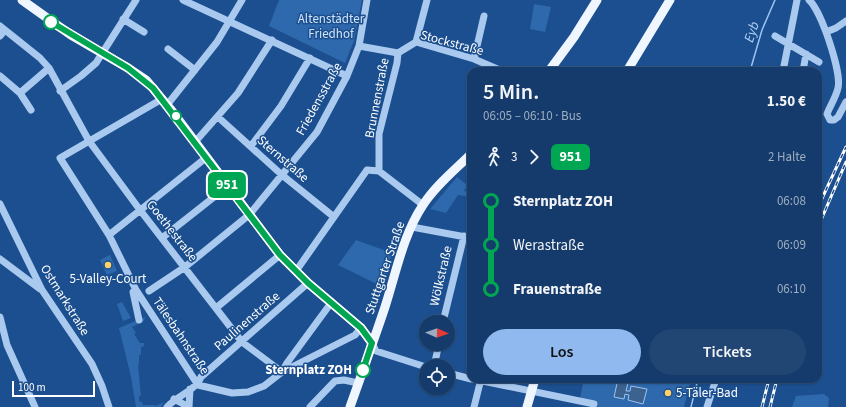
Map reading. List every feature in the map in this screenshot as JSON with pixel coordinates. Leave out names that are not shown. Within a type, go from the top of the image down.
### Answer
[{"type":"main road","points":[[22,0],[51,22],[141,77],[165,102],[280,255],[308,283],[361,328],[372,343]]},
{"type":"main road","points":[[552,67],[574,37],[596,0]]},
{"type":"main road","points":[[629,67],[670,0]]},
{"type":"main road","name":"Stuttgarter Straße","points":[[350,407],[412,226],[423,205],[442,182],[467,158]]},
{"type":"main road","points":[[527,407],[534,383]]},
{"type":"street","points":[[60,91],[81,76],[102,54],[136,0]]},
{"type":"street","points":[[183,0],[347,76]]},
{"type":"street","points":[[89,141],[165,102],[195,70],[231,21],[242,0]]},
{"type":"street","name":"Friedensstraße","points":[[149,291],[185,267],[249,215],[317,132],[347,76],[359,46],[367,0]]},
{"type":"street","points":[[416,42],[427,0]]},
{"type":"street","points":[[783,67],[797,0]]},
{"type":"street","points":[[809,0],[816,10],[826,32],[831,47],[839,88],[827,114],[830,120],[834,120],[838,117],[846,102]]},
{"type":"street","points":[[474,59],[484,16]]},
{"type":"street","points":[[123,20],[144,32]]},
{"type":"street","points":[[826,32],[836,28],[846,21]]},
{"type":"street","points":[[0,36],[3,28]]},
{"type":"street","name":"Goethestraße","points":[[3,28],[40,58],[49,68],[60,91],[89,141],[140,210],[242,342],[282,372]]},
{"type":"street","points":[[775,36],[819,62]]},
{"type":"street","points":[[195,142],[218,117],[241,88],[272,40]]},
{"type":"street","name":"Stockstraße","points":[[398,53],[416,42],[474,59],[493,67]]},
{"type":"street","name":"Brunnenstraße","points":[[359,46],[398,53],[397,63],[379,134],[379,171]]},
{"type":"street","points":[[168,49],[195,70]]},
{"type":"street","points":[[804,67],[806,54]]},
{"type":"street","points":[[251,146],[281,106],[310,58]]},
{"type":"street","points":[[20,93],[49,68]]},
{"type":"street","points":[[0,76],[20,93],[31,110]]},
{"type":"street","name":"Sternstraße","points":[[218,117],[282,175],[334,217]]},
{"type":"street","name":"Tälesbahnstraße","points":[[89,141],[60,158],[109,235],[136,290],[198,385],[232,393],[248,392],[264,386],[282,372],[355,335],[361,328]]},
{"type":"street","points":[[109,235],[207,157]]},
{"type":"street","points":[[296,271],[367,170],[379,171],[423,205]]},
{"type":"street","points":[[162,238],[228,186]]},
{"type":"street","name":"Ostmarkstraße","points":[[0,204],[42,290],[92,364],[110,407]]},
{"type":"street","points":[[412,226],[467,237]]},
{"type":"street","name":"Wölkstraße","points":[[445,315],[467,237]]},
{"type":"street","points":[[216,308],[280,255]]},
{"type":"street","points":[[0,259],[42,290]]},
{"type":"street","name":"Paulinenstraße","points":[[167,407],[174,399],[198,385],[201,377],[308,283]]},
{"type":"street","name":"Tälesbahnstraße","points":[[136,290],[133,292],[139,320]]},
{"type":"street","points":[[282,372],[331,303]]},
{"type":"street","points":[[0,317],[7,345],[35,407]]},
{"type":"street","points":[[372,343],[376,351],[419,365]]},
{"type":"street","points":[[455,375],[467,378]]},
{"type":"street","points":[[310,407],[335,381],[344,380],[358,383]]},
{"type":"street","points":[[474,407],[480,383]]},
{"type":"street","points":[[495,383],[594,404]]},
{"type":"street","points":[[707,407],[715,383]]},
{"type":"street","points":[[187,391],[189,407]]},
{"type":"street","points":[[174,399],[189,407]]},
{"type":"green space","name":"Altenstädter Friedhof","points":[[279,0],[362,0],[354,41],[345,63],[269,26]]},
{"type":"green space","points":[[534,4],[551,7],[545,32],[530,29]]},
{"type":"green space","points":[[457,177],[467,185],[464,191],[467,192],[467,196],[458,195],[446,213],[430,209]]},
{"type":"green space","points":[[356,240],[392,253],[383,287],[338,265]]},
{"type":"green space","name":"5-Valley-Court","points":[[110,255],[117,271],[107,275],[100,260]]},
{"type":"green space","points":[[122,302],[131,318],[123,321],[117,304]]},
{"type":"green space","points":[[145,317],[144,321],[132,327],[136,333],[134,334],[140,343],[144,343],[144,346],[141,347],[141,355],[139,355],[138,365],[141,396],[139,396],[139,401],[142,402],[143,405],[155,406],[164,402],[161,407],[136,407],[131,377],[119,328]]},
{"type":"green space","points":[[583,383],[690,383],[684,407],[597,407],[598,402],[580,398]]},
{"type":"green space","points":[[824,394],[829,398],[828,407],[792,407],[796,396]]},
{"type":"shaded area","points":[[617,383],[628,383],[626,391],[630,391],[631,386],[647,389],[643,404],[628,400],[629,395],[625,394],[624,399],[614,397]]},
{"type":"waterway","name":"Eyb","points":[[751,67],[762,30],[775,0]]},
{"type":"waterway","name":"Eyb","points":[[691,407],[697,383]]},
{"type":"railway","points":[[822,198],[846,147]]},
{"type":"railway","points":[[822,218],[846,162]]},
{"type":"railway","points":[[762,407],[768,383]]},
{"type":"railway","points":[[770,407],[776,383]]},
{"type":"bus line","name":"951","points":[[51,22],[146,80],[172,111],[280,255],[308,283],[361,328],[372,343],[363,370]]},
{"type":"place","name":"5-Valley-Court","points":[[108,265]]},
{"type":"place","name":"Sternplatz ZOH","points":[[363,370]]},
{"type":"place","name":"5-Täler-Bad","points":[[668,393]]}]
